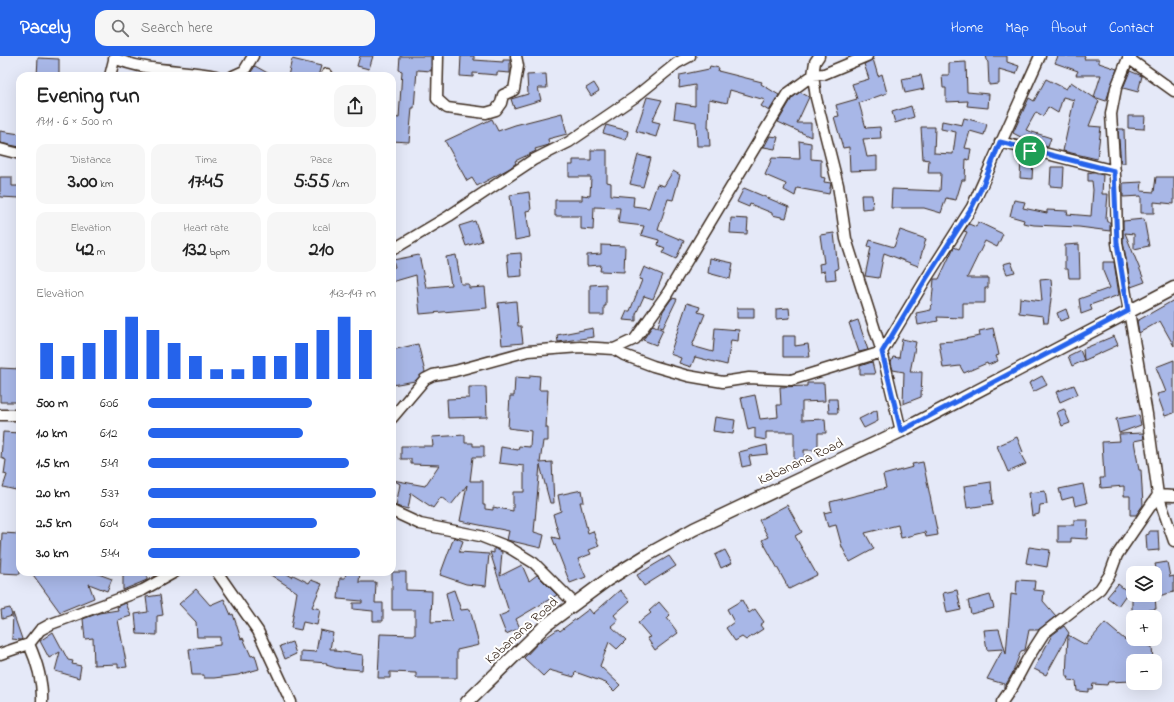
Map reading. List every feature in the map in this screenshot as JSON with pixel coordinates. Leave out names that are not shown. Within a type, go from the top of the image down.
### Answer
[{"type":"street","points":[[242,72],[253,56]]},
{"type":"street","points":[[438,56],[437,99],[448,108],[486,113],[496,110],[501,103],[503,95],[514,90],[518,66],[516,56]]},
{"type":"street","points":[[396,248],[449,216],[533,160],[569,142],[635,97],[678,63],[690,56]]},
{"type":"street","points":[[819,56],[815,62],[814,75],[816,98],[838,185],[846,239],[882,352],[901,431]]},
{"type":"street","points":[[614,349],[635,339],[667,294],[690,258],[787,94],[814,75],[824,74],[867,56]]},
{"type":"street","points":[[396,413],[424,380],[433,375],[455,371],[528,351],[580,347],[614,349],[624,355],[653,366],[688,376],[722,382],[749,378],[791,380],[882,352],[972,207],[1040,56]]},
{"type":"street","points":[[111,72],[114,57],[127,64],[158,69],[195,72]]},
{"type":"street","points":[[1174,92],[1128,57],[1116,88],[1111,114],[1117,243],[1147,414],[1158,495],[1174,541]]},
{"type":"street","points":[[1000,142],[1114,171]]},
{"type":"street","points":[[0,149],[16,153]]},
{"type":"street","name":"Kabanana Road","points":[[467,702],[546,625],[607,580],[649,554],[694,529],[901,431],[1174,288]]},
{"type":"street","points":[[0,415],[16,415]]},
{"type":"street","points":[[1158,495],[1174,496]]},
{"type":"street","points":[[1002,702],[1014,686],[1028,658],[1044,633],[1059,620],[1092,597],[1100,589],[1110,574],[1117,555],[1158,495]]},
{"type":"street","points":[[396,513],[420,524],[480,536],[508,547],[534,562],[575,604]]},
{"type":"street","points":[[0,654],[29,644],[40,630],[51,624],[143,590],[168,576]]},
{"type":"street","points":[[220,576],[258,631],[291,702]]},
{"type":"street","points":[[29,644],[36,661],[40,678],[42,702]]},
{"type":"building","points":[[360,56],[373,56],[369,69],[357,66]]},
{"type":"building","points":[[400,56],[431,56],[431,71],[417,70],[414,108],[412,108],[409,142],[396,141],[396,118],[399,118],[402,71],[399,70]]},
{"type":"building","points":[[461,56],[474,56],[474,60],[503,62],[503,60],[510,60],[510,73],[497,72],[497,75],[473,73],[473,77],[460,76]]},
{"type":"building","points":[[986,56],[1007,56],[1007,62],[1019,66],[1016,74],[999,69],[999,84],[989,85],[988,63]]},
{"type":"building","points":[[1058,56],[1085,56],[1084,59],[1099,59],[1099,63],[1117,69],[1106,101],[1094,97],[1101,75],[1076,75],[1078,71],[1055,63]]},
{"type":"building","points":[[38,58],[59,59],[59,72],[37,72]]},
{"type":"building","points":[[292,59],[321,66],[319,72],[289,72]]},
{"type":"building","points":[[873,59],[878,76],[882,74],[887,93],[859,103],[866,128],[880,127],[881,138],[863,139],[867,157],[877,156],[877,170],[850,171],[849,147],[843,148],[834,117],[839,116],[836,105],[857,99],[852,84],[869,79],[864,64]]},
{"type":"building","points":[[966,62],[967,92],[989,94],[988,108],[967,106],[968,101],[946,102],[946,88],[943,88],[942,75],[949,75],[949,63]]},
{"type":"building","points":[[255,66],[266,72],[251,72]]},
{"type":"building","points":[[710,66],[719,68],[718,71],[762,82],[761,84],[779,95],[769,111],[761,106],[765,100],[730,90],[727,103],[709,99],[708,128],[710,146],[697,146],[696,122],[674,118],[676,103],[695,106],[695,85],[679,88],[680,75],[709,69]]},
{"type":"building","points":[[1130,71],[1142,76],[1138,92],[1123,88]]},
{"type":"building","points":[[546,74],[547,88],[538,88],[541,100],[514,108],[511,99],[528,94],[527,75]]},
{"type":"building","points":[[921,75],[924,89],[905,93],[902,79]]},
{"type":"building","points":[[1046,79],[1066,89],[1071,82],[1099,101],[1089,126],[1101,127],[1097,159],[1063,151],[1074,100],[1063,97],[1058,113],[1048,107],[1043,116],[1036,112],[1026,130],[1051,138],[1048,147],[1034,144],[1013,133],[1029,98],[1034,101]]},
{"type":"building","points":[[594,83],[599,91],[591,96],[586,88]]},
{"type":"building","points":[[800,92],[809,97],[797,123],[811,123],[811,137],[778,122],[792,98]]},
{"type":"building","points":[[647,97],[662,100],[652,121],[660,123],[656,137],[636,131]]},
{"type":"building","points":[[911,106],[914,117],[895,123],[892,112]]},
{"type":"building","points":[[562,113],[567,134],[548,139],[549,145],[535,149],[536,151],[515,161],[516,163],[510,168],[477,186],[472,178],[467,181],[445,141],[492,119],[498,131]]},
{"type":"building","points":[[1128,116],[1145,116],[1144,129],[1128,128]]},
{"type":"building","points":[[964,118],[987,124],[984,135],[970,131],[965,148],[971,149],[969,160],[966,159],[965,180],[962,180],[956,200],[946,198],[941,213],[924,208],[891,208],[892,189],[940,191],[941,173],[928,173],[929,160],[923,159],[921,127],[935,127],[934,153],[953,154],[956,132],[941,129],[942,121],[962,125]]},
{"type":"building","points":[[606,125],[628,131],[626,140],[603,133]]},
{"type":"building","points":[[1118,129],[1124,129],[1125,163],[1121,163]]},
{"type":"building","points":[[0,131],[16,133],[16,146],[0,143]]},
{"type":"building","points":[[770,136],[778,137],[775,149],[764,147]]},
{"type":"building","points":[[799,141],[811,143],[811,159],[821,160],[821,177],[825,178],[824,182],[831,183],[829,194],[797,188],[795,196],[784,190],[786,184],[765,175],[772,158],[800,159]]},
{"type":"building","points":[[591,150],[607,150],[607,182],[611,183],[611,195],[634,197],[633,206],[649,208],[657,184],[664,186],[673,171],[680,175],[673,200],[668,199],[658,230],[684,241],[676,259],[663,253],[665,248],[658,245],[659,240],[641,235],[644,226],[618,223],[620,208],[594,207],[593,230],[581,229],[581,216],[555,216],[555,200],[582,200],[582,195],[590,196],[591,177],[569,177],[569,165],[573,165],[573,160],[591,160]]},
{"type":"building","points":[[638,155],[651,158],[643,187],[630,184]]},
{"type":"building","points":[[1021,159],[1033,161],[1032,179],[1020,178]]},
{"type":"building","points":[[1051,167],[1064,167],[1063,187],[1050,186]]},
{"type":"building","points":[[1088,172],[1103,175],[1102,194],[1108,194],[1106,218],[1107,222],[1110,222],[1110,231],[1079,227],[1034,225],[1023,223],[1024,220],[1010,216],[1014,200],[1025,202],[1023,208],[1047,213],[1047,210],[1068,211],[1067,214],[1091,216],[1093,190],[1092,181],[1088,181]]},
{"type":"building","points":[[0,177],[12,177],[12,186],[16,186],[16,198],[0,197]]},
{"type":"building","points":[[1156,177],[1174,177],[1174,204],[1154,202],[1154,213],[1141,213],[1141,196],[1123,197],[1123,183],[1142,182],[1141,191],[1154,192]]},
{"type":"building","points":[[744,188],[789,207],[786,218],[772,215],[772,213],[750,204],[749,207],[737,202]]},
{"type":"building","points":[[529,192],[531,210],[526,211],[530,237],[515,240],[510,195]]},
{"type":"building","points":[[861,195],[872,195],[873,208],[862,209]]},
{"type":"building","points":[[731,218],[748,219],[747,234],[730,233]]},
{"type":"building","points":[[1144,219],[1149,246],[1134,249],[1134,234],[1125,233],[1145,282],[1131,287],[1123,242],[1123,221]]},
{"type":"building","points":[[475,221],[482,241],[466,246],[459,226]]},
{"type":"building","points":[[978,222],[1003,234],[997,247],[985,241],[967,278],[988,278],[988,288],[985,288],[985,303],[963,303],[963,318],[937,317],[938,321],[918,325],[916,313],[931,310],[934,279],[939,279],[954,247],[959,249],[967,232],[964,231],[969,224],[976,227]]},
{"type":"building","points":[[900,230],[926,239],[918,266],[884,253],[879,278],[865,276],[871,247],[868,246],[870,240],[894,247]]},
{"type":"building","points":[[834,233],[838,269],[835,270],[836,279],[826,280],[825,271],[820,272],[819,264],[824,263],[820,235]]},
{"type":"building","points":[[1079,244],[1080,278],[1069,278],[1068,269],[1065,269],[1065,245]]},
{"type":"building","points":[[601,245],[625,246],[624,272],[600,271],[601,265],[587,266],[587,255],[601,254]]},
{"type":"building","points":[[521,253],[522,276],[509,277],[507,254]]},
{"type":"building","points":[[419,255],[426,287],[430,287],[451,285],[446,257],[456,255],[461,284],[469,284],[469,288],[485,287],[487,308],[420,314],[416,275],[396,281],[396,259]]},
{"type":"building","points":[[710,258],[733,263],[730,279],[708,273]]},
{"type":"building","points":[[1011,262],[1015,272],[1007,274],[1003,264]]},
{"type":"building","points":[[1103,262],[1114,262],[1119,295],[1090,305],[1092,310],[1081,314],[1079,299],[1110,288],[1103,271]]},
{"type":"building","points":[[644,267],[663,275],[653,299],[644,296],[636,314],[636,321],[623,320],[627,311],[630,311],[642,280],[639,279]]},
{"type":"building","points":[[1051,279],[1052,291],[1048,323],[1044,323],[1043,316],[1019,313],[1020,298],[1042,301],[1040,280]]},
{"type":"building","points":[[606,284],[606,306],[604,306],[604,315],[590,315],[590,285]]},
{"type":"building","points":[[672,298],[677,299],[663,328],[658,326],[663,311]]},
{"type":"building","points":[[1174,300],[1174,346],[1160,321],[1139,333],[1137,321]]},
{"type":"building","points":[[516,301],[518,326],[521,326],[523,343],[502,345],[498,303]]},
{"type":"building","points":[[687,303],[700,307],[698,312],[705,314],[692,346],[713,352],[715,328],[739,330],[738,341],[731,340],[727,365],[695,357],[691,367],[679,363],[681,358],[670,354]]},
{"type":"building","points":[[737,308],[754,308],[754,318],[737,318]]},
{"type":"building","points":[[789,308],[790,318],[776,319],[776,309]]},
{"type":"building","points":[[1066,309],[1069,318],[1060,321],[1057,313]]},
{"type":"building","points":[[858,320],[868,350],[859,352],[849,323]]},
{"type":"building","points":[[653,325],[663,330],[656,345],[643,340]]},
{"type":"building","points":[[593,328],[594,337],[558,342],[557,335]]},
{"type":"building","points":[[993,328],[999,355],[996,356],[998,361],[988,365],[987,363],[964,373],[960,366],[943,368],[939,342],[980,336],[979,331]]},
{"type":"building","points":[[783,336],[795,336],[795,346],[808,344],[810,357],[783,357]]},
{"type":"building","points":[[1114,336],[1118,345],[1072,366],[1068,356],[1080,350],[1084,360],[1083,349]]},
{"type":"building","points":[[902,339],[916,342],[910,372],[922,372],[921,397],[903,404],[904,372],[893,370],[891,363],[893,357],[899,358]]},
{"type":"building","points":[[418,344],[425,372],[415,381],[396,384],[396,349]]},
{"type":"building","points":[[1174,360],[1174,413],[1165,416],[1157,394],[1166,392],[1156,367]]},
{"type":"building","points":[[872,362],[875,374],[860,374],[860,366]]},
{"type":"building","points":[[0,368],[16,369],[16,402],[0,402]]},
{"type":"building","points":[[530,375],[540,376],[539,390],[548,390],[546,428],[548,428],[548,441],[543,441],[540,463],[552,462],[554,503],[550,503],[540,465],[534,532],[544,535],[541,548],[507,540],[509,531],[460,521],[467,485],[451,505],[441,497],[433,508],[411,493],[408,509],[396,506],[400,484],[396,481],[425,486],[439,465],[411,464],[411,459],[401,459],[401,446],[433,446],[432,437],[465,435],[465,443],[473,443],[473,446],[484,446],[484,457],[473,457],[470,481],[483,481],[483,505],[485,505],[485,509],[493,510],[493,507],[513,511],[513,492],[524,492],[524,466],[499,463],[501,447],[518,450],[519,446],[530,447],[531,431],[508,428],[510,396],[514,396],[515,377],[530,378]]},
{"type":"building","points":[[1042,376],[1047,385],[1033,392],[1029,383]]},
{"type":"building","points":[[807,383],[824,383],[825,401],[802,402],[802,420],[825,419],[826,433],[818,433],[818,450],[804,450],[805,464],[794,464],[794,432],[766,432],[766,440],[755,438],[755,428],[748,430],[741,398],[755,395],[760,419],[778,417],[777,405],[781,405],[780,387],[807,386]]},
{"type":"building","points":[[1074,385],[1078,394],[1060,402],[1056,392]]},
{"type":"building","points":[[469,387],[486,387],[487,417],[448,418],[447,399],[469,398]]},
{"type":"building","points":[[828,399],[837,399],[838,413],[829,413]]},
{"type":"building","points":[[1064,409],[1070,423],[1062,426],[1057,412]]},
{"type":"building","points":[[877,410],[878,421],[864,428],[859,419]]},
{"type":"building","points":[[1139,415],[1141,425],[1119,433],[1116,419]]},
{"type":"building","points":[[715,417],[735,420],[733,434],[713,431]]},
{"type":"building","points":[[3,432],[16,433],[16,490],[3,487],[7,475],[4,474],[6,460],[1,458]]},
{"type":"building","points":[[1143,433],[1144,439],[1134,441],[1139,470],[1141,470],[1143,505],[1136,515],[1130,515],[1130,496],[1124,496],[1124,486],[1101,488],[1100,478],[1104,478],[1102,442],[1120,441],[1119,434]]},
{"type":"building","points":[[1017,437],[1023,452],[1020,453],[1026,464],[1008,472],[997,446]]},
{"type":"building","points":[[767,445],[768,454],[749,456],[751,465],[742,467],[739,452]]},
{"type":"building","points":[[923,462],[938,535],[926,537],[925,532],[901,538],[898,525],[865,533],[874,549],[850,562],[842,547],[836,525],[828,527],[824,513],[832,511],[830,502],[886,488],[883,475],[913,467],[912,464]]},
{"type":"building","points":[[991,482],[993,504],[967,508],[964,486]]},
{"type":"building","points":[[1083,484],[1087,503],[1075,506],[1073,497],[1062,500],[1059,489]]},
{"type":"building","points":[[582,490],[584,502],[580,502],[588,533],[593,531],[599,546],[589,550],[591,554],[578,559],[586,577],[570,583],[552,537],[560,539],[553,514],[561,511],[558,495]]},
{"type":"building","points":[[1045,491],[1047,504],[1040,505],[1039,514],[1032,516],[1029,493]]},
{"type":"building","points":[[787,505],[802,532],[795,536],[817,575],[789,589],[762,540],[768,537],[759,520]]},
{"type":"building","points":[[1074,520],[1088,520],[1087,539],[1071,538],[1071,542],[1058,542],[1058,525],[1074,525]]},
{"type":"building","points":[[1149,531],[1158,531],[1159,550],[1147,551],[1146,535],[1149,534]]},
{"type":"building","points":[[2,533],[16,534],[16,574],[0,573]]},
{"type":"building","points":[[454,537],[463,541],[459,552],[489,554],[486,586],[466,584],[440,575]]},
{"type":"building","points":[[1029,547],[1050,550],[1047,567],[1026,563]]},
{"type":"building","points":[[494,548],[502,552],[500,576],[522,565],[529,581],[537,575],[557,595],[516,619],[520,628],[506,634],[499,616],[509,612],[490,552],[494,553]]},
{"type":"building","points":[[725,550],[732,563],[721,568],[715,555]]},
{"type":"building","points":[[669,556],[676,566],[644,586],[637,575]]},
{"type":"building","points":[[1167,562],[1170,577],[1174,576],[1174,592],[1162,595],[1162,566],[1156,566],[1155,564]]},
{"type":"building","points":[[396,572],[406,572],[406,590],[432,591],[431,622],[452,621],[446,593],[454,590],[461,610],[470,609],[479,645],[457,650],[457,678],[416,678],[416,673],[390,672],[390,678],[378,678],[380,634],[415,635],[415,610],[392,610],[392,576],[396,576]]},
{"type":"building","points":[[34,576],[104,576],[112,579],[107,591],[89,584],[94,598],[60,612]]},
{"type":"building","points":[[123,576],[147,576],[147,580],[123,590]]},
{"type":"building","points":[[272,576],[295,576],[309,583],[311,580],[322,584],[312,607],[320,609],[317,625],[303,622],[301,630],[291,628],[297,592]]},
{"type":"building","points":[[345,576],[360,576],[359,582],[376,582],[375,603],[383,603],[383,621],[373,621],[373,611],[353,609],[353,603],[362,603],[362,601],[338,599],[340,578],[345,578]]},
{"type":"building","points":[[1017,580],[1035,581],[1034,590],[1044,591],[1043,601],[1056,616],[1038,630],[1029,630],[1025,650],[1021,651],[1012,674],[1004,688],[1004,684],[987,679],[1003,649],[987,650],[984,630],[999,629],[1006,654],[1011,594],[1016,595]]},
{"type":"building","points":[[1118,584],[1126,590],[1126,595],[1118,606],[1107,597]]},
{"type":"building","points":[[196,589],[210,605],[224,599],[231,615],[233,614],[241,639],[243,638],[251,656],[255,655],[259,669],[238,675],[214,678],[204,678],[204,675],[192,675],[189,649],[220,645],[220,637],[197,637],[196,622],[179,604]]},
{"type":"building","points":[[620,590],[630,601],[614,615],[618,620],[611,626],[626,640],[617,649],[609,642],[600,666],[620,685],[614,691],[606,683],[575,672],[574,677],[549,670],[543,676],[524,658],[538,643],[558,629],[560,631],[589,609],[593,614]]},
{"type":"building","points":[[957,590],[961,610],[947,613],[943,593]]},
{"type":"building","points":[[160,595],[163,615],[157,616],[157,635],[137,634],[135,614],[148,612],[146,597]]},
{"type":"building","points":[[990,595],[994,608],[971,614],[968,601]]},
{"type":"building","points":[[742,600],[749,613],[755,609],[764,622],[760,625],[763,629],[746,640],[742,637],[735,641],[726,628],[734,622],[727,609]]},
{"type":"building","points":[[659,602],[670,615],[667,618],[678,633],[655,650],[647,638],[650,637],[638,623],[651,613],[649,611]]},
{"type":"building","points":[[1132,602],[1156,602],[1156,609],[1132,610]]},
{"type":"building","points":[[126,603],[131,616],[118,620],[127,667],[118,668],[118,664],[94,665],[93,638],[85,639],[83,619],[99,613],[118,610],[117,607]]},
{"type":"building","points":[[10,608],[12,616],[2,619],[1,610]]},
{"type":"building","points":[[13,613],[22,639],[21,640],[12,639]]},
{"type":"building","points":[[1105,623],[1126,640],[1126,646],[1152,647],[1152,654],[1126,654],[1126,681],[1108,682],[1107,685],[1093,684],[1092,689],[1088,689],[1088,692],[1077,691],[1076,681],[1068,680],[1069,677],[1066,677],[1068,635],[1086,645]]},
{"type":"building","points":[[1064,626],[1069,633],[1046,675],[1034,669],[1052,635]]},
{"type":"building","points":[[320,630],[333,633],[330,649],[363,655],[362,670],[336,668],[326,665],[327,663],[301,661],[301,651],[316,652]]},
{"type":"building","points":[[53,632],[68,660],[73,661],[72,664],[81,666],[79,678],[55,671],[60,652],[49,658],[40,641]]},
{"type":"building","points":[[292,642],[296,654],[285,659],[280,646]]},
{"type":"route","points":[[1000,142],[1030,151],[1114,171],[1117,243],[1128,311],[901,431],[882,352],[972,207],[984,183],[1000,142]]}]
